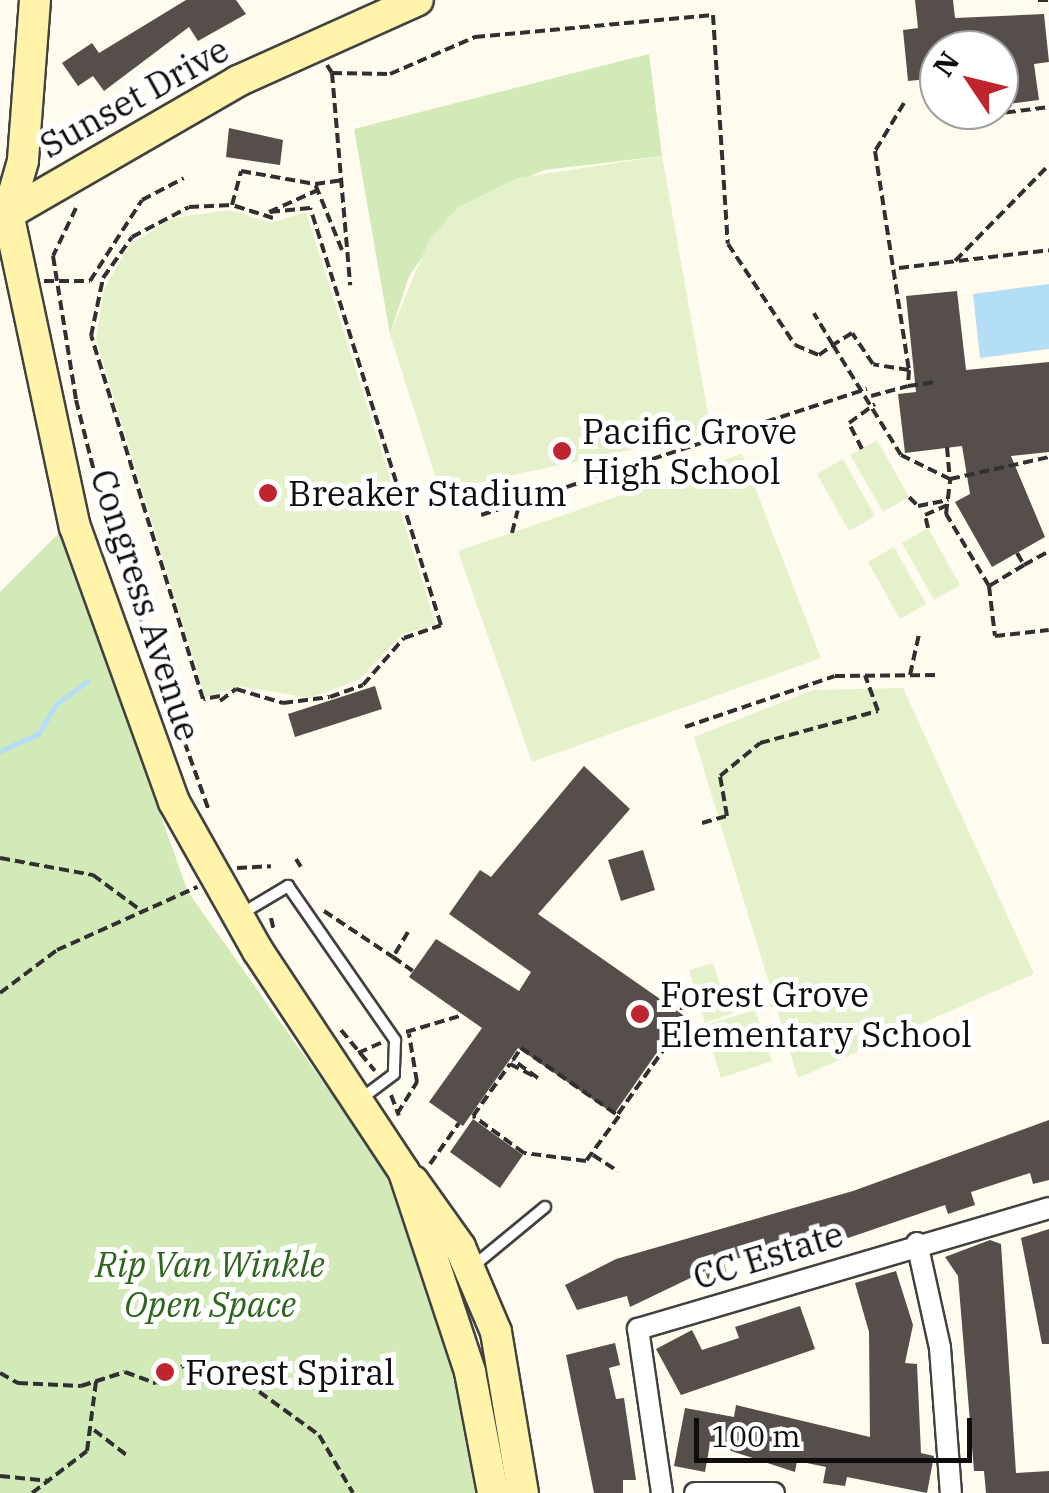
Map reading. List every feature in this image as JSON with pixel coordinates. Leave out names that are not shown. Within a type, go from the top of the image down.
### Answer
[{"type":"street","name":"Congress Avenue","points":[[35,0],[23,161],[3,211],[75,527],[159,765],[228,871],[238,916],[376,1096],[469,1269],[496,1332],[523,1493]]},
{"type":"street","name":"Sunset Drive","points":[[3,211],[238,81],[418,0]]},
{"type":"street","name":"Congress Avenue","points":[[415,1170],[470,1372],[492,1493]]},
{"type":"street","name":"CC Estate","points":[[662,1493],[638,1329],[917,1243],[1049,1208]]},
{"type":"street","points":[[917,1243],[940,1348],[951,1493]]},
{"type":"street","points":[[694,1493],[774,1493]]},
{"type":"lane","points":[[238,916],[288,886],[395,1040],[394,1074],[376,1096]]},
{"type":"lane","points":[[469,1269],[545,1207]]},
{"type":"path","points":[[1038,0],[1049,0]]},
{"type":"path","points":[[332,73],[416,69],[475,37],[713,14],[728,244],[795,346],[820,354],[852,333],[873,364],[909,370]]},
{"type":"path","points":[[327,65],[332,73],[350,238],[342,250]]},
{"type":"path","points":[[904,103],[876,151],[899,268],[908,386]]},
{"type":"path","points":[[1019,111],[1049,107]]},
{"type":"path","points":[[955,261],[1049,165]]},
{"type":"path","points":[[232,205],[240,171],[316,184],[344,180]]},
{"type":"path","points":[[56,280],[90,280],[142,200],[184,178]]},
{"type":"path","points":[[316,184],[342,250],[350,285]]},
{"type":"path","points":[[273,218],[318,190]]},
{"type":"path","points":[[232,205],[273,218],[310,208],[442,625],[404,638],[363,685],[304,704],[236,689],[220,698],[203,698],[91,336],[102,278],[132,237],[188,208],[232,205]]},
{"type":"path","points":[[76,208],[55,246],[56,280],[110,530],[213,822]]},
{"type":"path","points":[[899,268],[1049,250]]},
{"type":"path","points":[[814,313],[833,345],[868,389],[901,455],[950,479],[1049,457]]},
{"type":"path","points":[[871,396],[936,382]]},
{"type":"path","points":[[481,514],[868,389]]},
{"type":"path","points":[[862,449],[850,423],[875,404]]},
{"type":"path","points":[[948,447],[947,502],[989,586],[994,636],[1049,630]]},
{"type":"path","points":[[909,497],[918,506],[947,502]]},
{"type":"path","points":[[928,528],[925,515],[947,502]]},
{"type":"path","points":[[512,533],[519,504]]},
{"type":"path","points":[[989,586],[1049,551]]},
{"type":"path","points":[[1017,553],[1024,565]]},
{"type":"path","points":[[910,674],[920,634]]},
{"type":"path","points":[[702,823],[727,816],[720,776],[760,743],[878,711],[865,675]]},
{"type":"path","points":[[685,728],[836,676],[938,675]]},
{"type":"path","points":[[0,858],[92,875],[143,912]]},
{"type":"path","points":[[296,859],[302,867]]},
{"type":"path","points":[[0,993],[57,950],[228,871],[271,866]]},
{"type":"path","points":[[324,911],[413,971]]},
{"type":"path","points":[[393,957],[408,932]]},
{"type":"path","points":[[617,1115],[521,1048],[513,1060],[536,1082],[510,1064],[473,1116],[532,1153],[581,1162],[593,1155],[681,1025],[682,1004],[696,1001]]},
{"type":"path","points":[[758,1010],[778,1004]]},
{"type":"path","points":[[408,1032],[463,1015]]},
{"type":"path","points":[[358,1053],[383,1042]]},
{"type":"path","points":[[376,1096],[403,1124]]},
{"type":"path","points":[[415,1170],[458,1123]]},
{"type":"path","points":[[527,1162],[532,1153]]},
{"type":"path","points":[[593,1155],[618,1172]]},
{"type":"path","points":[[0,1373],[18,1383],[96,1382],[126,1372],[163,1382],[185,1364],[247,1384],[319,1434],[353,1493]]},
{"type":"path","points":[[32,1493],[54,1480],[87,1451],[94,1430],[96,1382]]},
{"type":"path","points":[[94,1430],[130,1457]]},
{"type":"path","points":[[0,1476],[54,1480]]},
{"type":"green space","points":[[649,54],[662,156],[544,170],[457,208],[409,276],[390,334],[354,129]]},
{"type":"green space","points":[[662,156],[710,425],[703,434],[440,491],[390,334],[429,240],[457,208],[517,178]]},
{"type":"green space","name":"Breaker Stadium","points":[[230,210],[271,223],[306,212],[436,625],[402,634],[360,679],[310,698],[240,686],[205,697],[96,339],[104,289],[129,246],[172,218]]},
{"type":"green space","points":[[877,440],[909,497],[883,512],[850,455]]},
{"type":"green space","points":[[742,454],[821,658],[532,762],[458,551]]},
{"type":"green space","points":[[843,459],[875,516],[849,531],[817,474]]},
{"type":"green space","points":[[928,528],[960,585],[934,600],[902,543]]},
{"type":"green space","name":"Rip Van Winkle Open Space","points":[[60,532],[188,892],[391,1178],[416,1229],[493,1493],[0,1493],[0,592]]},
{"type":"green space","points":[[894,547],[926,604],[900,619],[868,562]]},
{"type":"green space","points":[[903,688],[1034,974],[798,1078],[694,737],[813,690]]},
{"type":"green space","points":[[713,963],[723,995],[748,988],[753,1006],[705,1023],[689,970]]},
{"type":"green space","points":[[755,1010],[772,1061],[721,1078],[705,1025]]},
{"type":"water","points":[[1049,284],[1049,349],[980,358],[973,294]]},
{"type":"building","points":[[186,0],[236,0],[246,14],[198,41],[189,27],[104,91],[93,76],[78,86],[62,63],[92,43],[99,53]]},
{"type":"building","points":[[915,0],[953,0],[955,18],[1044,14],[1049,62],[1034,64],[1039,100],[1019,102],[1019,30],[919,30],[919,80],[908,81],[903,30],[918,28]]},
{"type":"building","points":[[229,128],[283,140],[280,165],[226,157]]},
{"type":"building","points":[[957,291],[966,370],[1049,362],[1049,452],[1011,456],[1045,537],[992,567],[955,502],[970,494],[962,446],[905,453],[898,394],[916,392],[906,296]]},
{"type":"building","points":[[375,686],[382,709],[295,737],[288,714]]},
{"type":"building","points":[[584,766],[630,809],[538,914],[683,1015],[614,1114],[518,1048],[463,1126],[429,1102],[482,1028],[409,977],[436,939],[519,991],[531,972],[449,914],[480,870],[491,877]]},
{"type":"building","points":[[643,850],[655,890],[621,901],[608,860]]},
{"type":"building","points":[[473,1119],[523,1155],[500,1188],[450,1152]]},
{"type":"building","points":[[1049,1120],[1049,1180],[1033,1184],[1030,1173],[971,1192],[975,1205],[948,1214],[945,1205],[757,1269],[752,1254],[724,1263],[729,1280],[710,1286],[705,1271],[630,1307],[627,1296],[577,1310],[565,1285],[616,1259],[853,1191]]},
{"type":"building","points":[[1049,1229],[1049,1344],[1042,1344],[1021,1238]]},
{"type":"building","points":[[990,1240],[1001,1244],[1016,1473],[1049,1471],[1049,1493],[986,1493],[984,1471],[974,1471],[958,1276],[945,1257]]},
{"type":"building","points":[[896,1271],[913,1325],[905,1363],[917,1364],[921,1453],[934,1456],[927,1493],[847,1477],[845,1486],[823,1483],[826,1467],[797,1461],[795,1472],[710,1444],[705,1472],[674,1466],[685,1408],[734,1417],[736,1405],[870,1437],[869,1332],[855,1283]]},
{"type":"building","points":[[800,1306],[815,1349],[681,1395],[656,1349],[692,1330],[702,1350],[739,1338],[735,1327]]},
{"type":"building","points":[[615,1343],[620,1365],[609,1368],[616,1399],[624,1398],[636,1480],[623,1480],[623,1493],[594,1493],[566,1355]]},
{"type":"waterway","points":[[0,751],[38,734],[56,704],[88,681]]},
{"type":"place","name":"Pacific Grove High School","points":[[562,451]]},
{"type":"place","name":"Breaker Stadium","points":[[268,493]]},
{"type":"place","name":"Forest Grove Elementary School","points":[[640,1014]]},
{"type":"place","name":"Forest Spiral","points":[[165,1372]]}]
